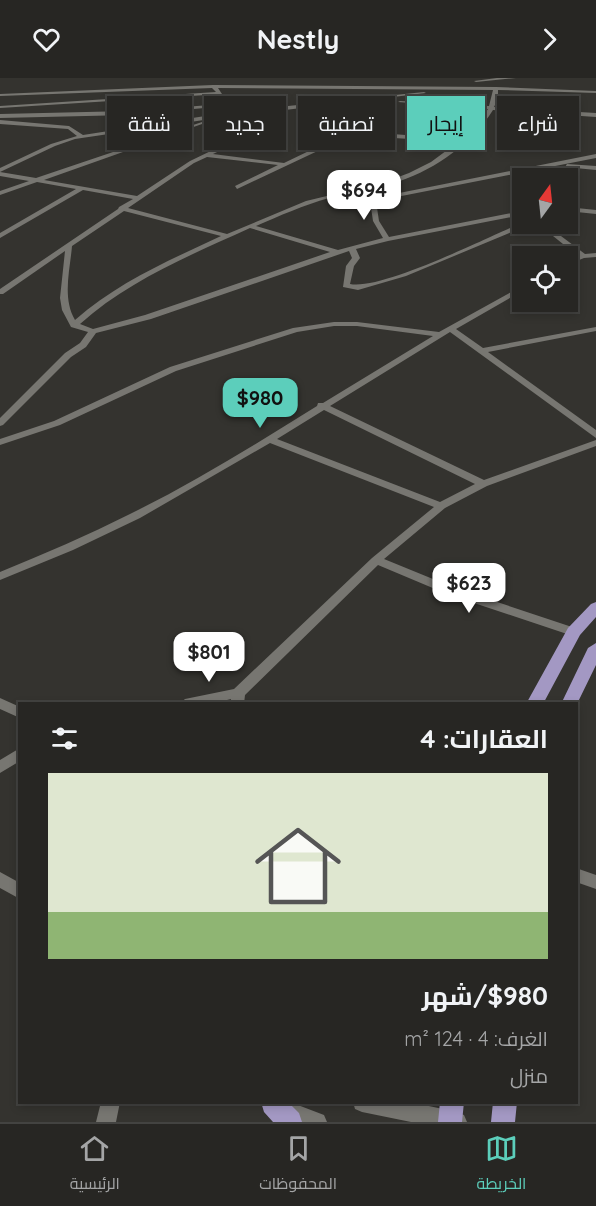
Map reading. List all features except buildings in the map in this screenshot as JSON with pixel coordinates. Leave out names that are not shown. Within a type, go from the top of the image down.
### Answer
[{"type":"main road","points":[[535,702],[574,632],[596,607]]},
{"type":"main road","points":[[570,702],[596,648]]},
{"type":"main road","points":[[272,1104],[290,1122]]},
{"type":"main road","points":[[503,1122],[505,1104]]},
{"type":"street","points":[[427,78],[438,87]]},
{"type":"street","points":[[452,87],[462,82],[514,78]]},
{"type":"street","points":[[0,107],[220,93],[213,86]]},
{"type":"street","points":[[0,95],[213,86],[465,87],[596,92]]},
{"type":"street","points":[[389,96],[465,87]]},
{"type":"street","points":[[485,116],[497,97],[496,88]]},
{"type":"street","points":[[395,100],[596,115]]},
{"type":"street","points":[[0,116],[129,113],[204,106]]},
{"type":"street","points":[[0,172],[53,144],[82,137],[204,117]]},
{"type":"street","points":[[0,193],[196,125],[200,123],[200,118]]},
{"type":"street","points":[[0,122],[69,128],[78,131],[82,137]]},
{"type":"street","points":[[237,187],[330,141],[350,136],[407,139]]},
{"type":"street","points":[[0,292],[121,208],[215,150]]},
{"type":"street","points":[[74,325],[115,292],[227,236],[304,204],[421,171],[450,150]]},
{"type":"street","points":[[204,155],[282,164]]},
{"type":"street","points":[[353,191],[373,200],[596,156]]},
{"type":"street","points":[[549,165],[596,168]]},
{"type":"street","points":[[0,172],[137,198]]},
{"type":"street","points":[[0,236],[82,188]]},
{"type":"street","points":[[373,200],[376,221],[387,239]]},
{"type":"street","points":[[578,205],[592,203]]},
{"type":"street","points":[[121,208],[227,236]]},
{"type":"street","points":[[578,209],[596,212]]},
{"type":"street","points":[[69,246],[64,298],[66,315],[81,330],[93,331],[148,317],[338,252],[387,239],[512,215]]},
{"type":"street","points":[[249,226],[338,252]]},
{"type":"street","points":[[352,249],[356,256],[350,266],[346,285],[357,288],[398,277],[512,231]]},
{"type":"street","points":[[554,234],[583,256]]},
{"type":"street","points":[[578,258],[596,255]]},
{"type":"street","points":[[0,576],[50,558],[114,528],[270,440],[321,405],[512,294]]},
{"type":"street","points":[[0,442],[57,423],[173,369],[296,330],[357,324],[440,334]]},
{"type":"street","points":[[450,328],[596,435]]},
{"type":"street","points":[[481,351],[596,328]]},
{"type":"street","points":[[0,423],[68,355],[83,345],[93,331]]},
{"type":"street","points":[[321,405],[483,484]]},
{"type":"street","points":[[270,440],[441,506]]},
{"type":"street","points":[[203,702],[238,698],[376,560],[441,506],[483,484],[596,443]]},
{"type":"street","points":[[376,560],[451,591],[574,632]]},
{"type":"street","points":[[0,703],[18,712]]},
{"type":"street","points":[[0,767],[18,754]]},
{"type":"street","points":[[578,876],[596,882]]},
{"type":"street","points":[[0,879],[18,891]]},
{"type":"street","points":[[106,1122],[110,1104]]},
{"type":"street","points":[[273,1104],[317,1122]]},
{"type":"street","points":[[374,1104],[453,1117]]}]
